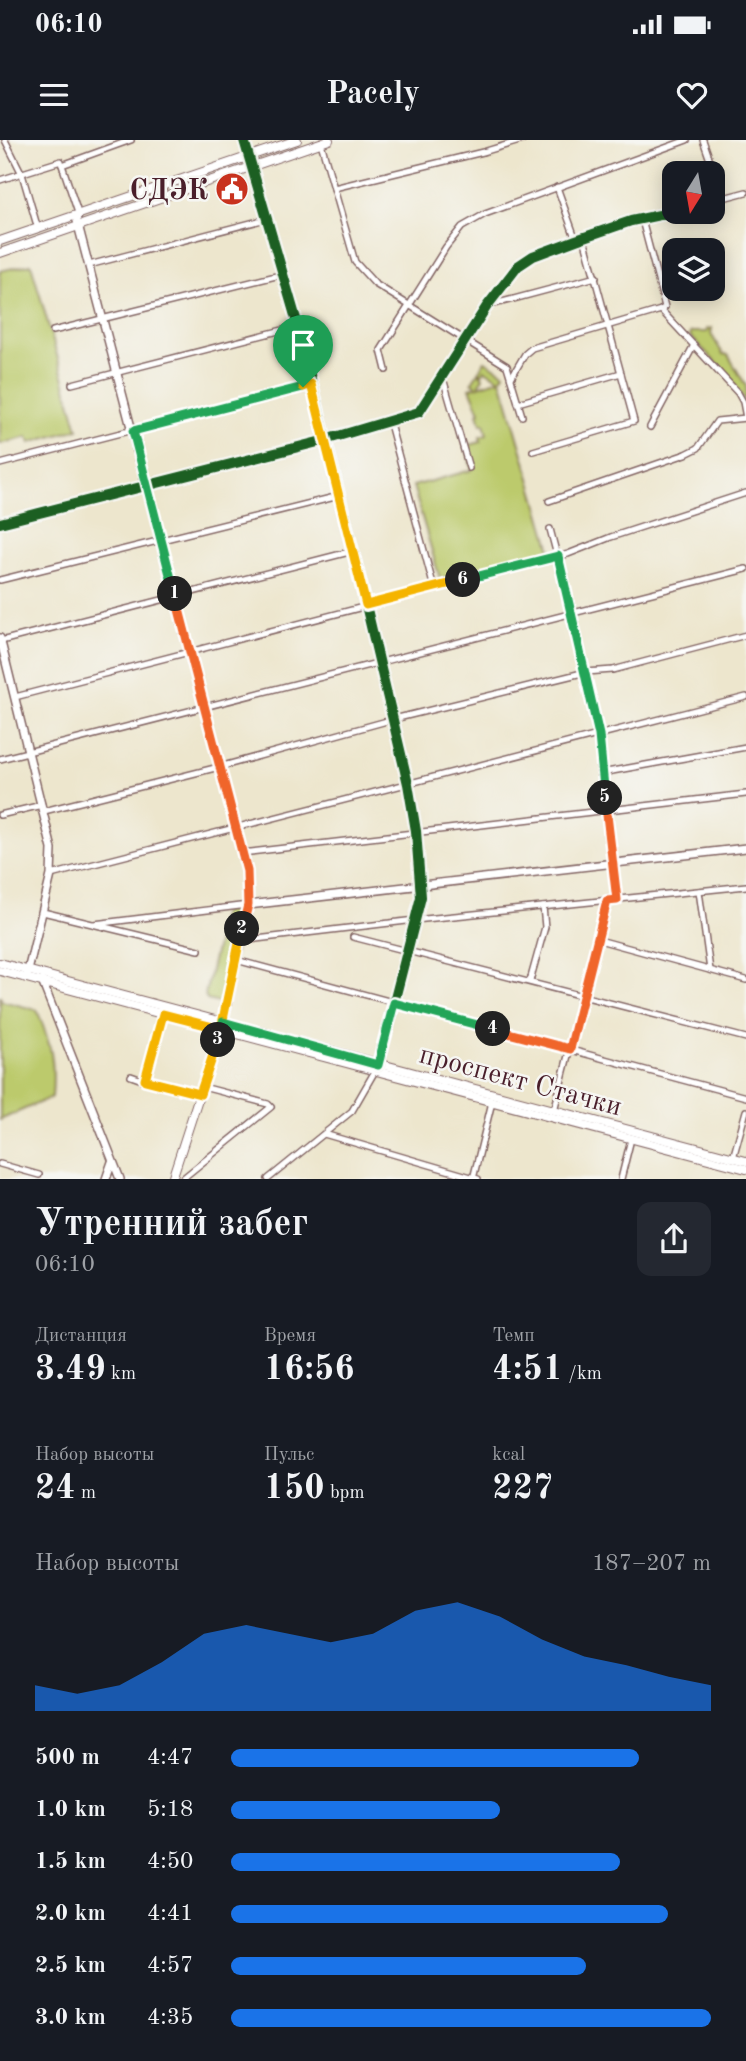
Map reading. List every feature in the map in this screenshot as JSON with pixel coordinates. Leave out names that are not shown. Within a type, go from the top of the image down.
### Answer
[{"type":"main road","points":[[0,253],[251,162],[297,140]]},
{"type":"main road","points":[[0,241],[325,141]]},
{"type":"main road","name":"проспект Стачки","points":[[0,963],[42,981],[163,1014],[222,1026]]},
{"type":"main road","name":"проспект Стачки","points":[[0,971],[27,974],[746,1169]]},
{"type":"main road","points":[[172,1179],[222,1026]]},
{"type":"main road","name":"проспект Стачки","points":[[377,1068],[746,1161]]},
{"type":"street","points":[[5,140],[22,174],[38,229]]},
{"type":"street","points":[[244,140],[298,326],[354,551],[408,784],[421,886],[408,949],[377,1068],[357,1105],[268,1179]]},
{"type":"street","points":[[334,188],[523,140]]},
{"type":"street","points":[[386,370],[381,349],[446,247],[462,228],[485,214],[687,140]]},
{"type":"street","points":[[703,140],[710,161]]},
{"type":"street","points":[[62,165],[127,141]]},
{"type":"street","points":[[325,141],[334,188],[355,262],[375,284],[515,371]]},
{"type":"street","points":[[0,180],[61,161],[77,216],[248,880],[248,905],[222,1026]]},
{"type":"street","points":[[557,187],[576,240]]},
{"type":"street","points":[[725,197],[746,192]]},
{"type":"street","points":[[0,523],[325,439],[422,411],[487,306],[518,266],[533,256],[576,240],[631,221],[662,215]]},
{"type":"street","points":[[89,265],[266,219]]},
{"type":"street","points":[[511,378],[531,348],[665,307],[642,220]]},
{"type":"street","points":[[533,451],[634,421],[584,238]]},
{"type":"street","points":[[53,331],[284,274]]},
{"type":"street","points":[[487,306],[596,277]]},
{"type":"street","points":[[549,502],[686,454],[698,448],[717,421],[746,418],[738,393],[661,310]]},
{"type":"street","points":[[72,384],[298,326]]},
{"type":"street","points":[[650,427],[694,345]]},
{"type":"street","points":[[507,366],[522,416]]},
{"type":"street","points":[[518,403],[621,373]]},
{"type":"street","points":[[443,378],[469,468]]},
{"type":"street","points":[[0,464],[311,384]]},
{"type":"street","points":[[389,420],[434,588]]},
{"type":"street","points":[[15,697],[558,556],[746,493]]},
{"type":"street","points":[[0,580],[339,496]]},
{"type":"street","points":[[550,529],[573,613],[599,735],[601,773],[617,900]]},
{"type":"street","points":[[27,974],[51,875],[52,849],[0,639],[354,551]]},
{"type":"street","points":[[0,759],[746,569]]},
{"type":"street","points":[[0,814],[43,808],[220,766],[393,719],[586,673],[613,670],[746,635]]},
{"type":"street","points":[[51,875],[746,697]]},
{"type":"street","points":[[601,773],[746,747]]},
{"type":"street","points":[[242,853],[746,794]]},
{"type":"street","points":[[89,924],[746,848]]},
{"type":"street","points":[[240,941],[746,886]]},
{"type":"street","points":[[699,891],[710,970]]},
{"type":"street","points":[[554,1111],[607,901]]},
{"type":"street","points":[[530,981],[545,927],[543,907]]},
{"type":"street","points":[[43,912],[199,950]]},
{"type":"street","points":[[354,937],[746,1038]]},
{"type":"street","points":[[598,940],[746,979]]},
{"type":"street","points":[[236,960],[746,1097]]},
{"type":"street","points":[[42,981],[120,1179]]},
{"type":"street","points":[[145,1080],[163,1014]]},
{"type":"street","points":[[131,1076],[268,1104],[271,1107],[182,1179]]},
{"type":"street","points":[[324,1134],[475,1179],[492,1102]]},
{"type":"street","points":[[733,1158],[746,1111]]},
{"type":"street","points":[[621,1179],[631,1139]]},
{"type":"street","points":[[106,1179],[112,1161]]},
{"type":"street","points":[[0,1164],[38,1175]]},
{"type":"green space","points":[[31,264],[78,429],[30,443],[28,437],[0,444],[0,271]]},
{"type":"green space","points":[[712,328],[711,334],[723,354],[728,355],[746,386],[746,402],[727,374],[690,336],[691,332],[707,332],[707,329]]},
{"type":"green space","points":[[485,361],[504,373],[501,379],[551,550],[440,579],[413,486],[472,470],[466,446],[481,442],[480,437],[487,435],[470,388],[477,386],[472,382],[478,373],[483,377],[479,386],[500,379],[485,370],[482,374],[478,372]]},
{"type":"green space","points":[[222,911],[243,913],[224,1004],[207,1000],[205,995],[220,932]]},
{"type":"green space","points":[[0,996],[2,1001],[37,1010],[49,1043],[53,1072],[52,1097],[0,1120]]},
{"type":"cycle path","points":[[244,140],[298,326],[408,784],[416,831],[421,897],[378,1065]]},
{"type":"cycle path","points":[[0,523],[318,442],[419,412],[487,306],[518,266],[533,256],[576,240],[631,221],[662,215]]},
{"type":"place","name":"СДЭК","points":[[232,189]]},
{"type":"route","points":[[303,387],[133,431],[247,871],[248,905],[221,1029],[163,1014],[145,1080],[200,1094],[221,1029],[223,1022],[378,1065],[394,1003],[570,1049],[607,901],[617,900],[601,773],[599,735],[558,556],[366,605],[311,384],[303,387]]}]
